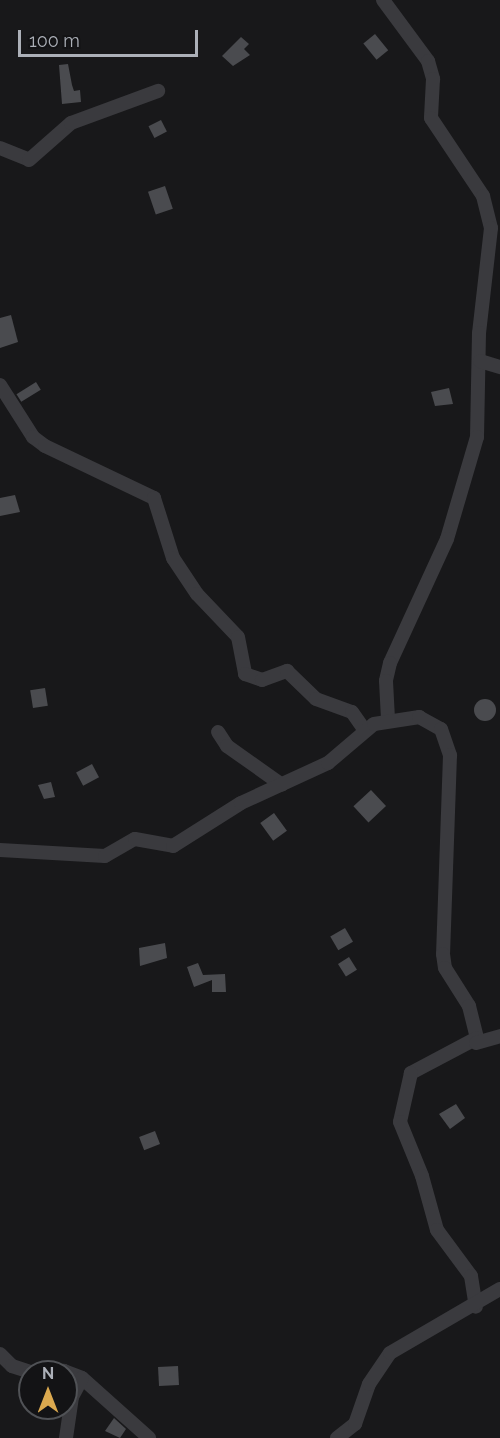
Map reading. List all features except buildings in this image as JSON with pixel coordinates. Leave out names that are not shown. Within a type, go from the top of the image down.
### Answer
[{"type":"street","points":[[383,0],[428,61],[433,79],[431,118],[460,157],[488,212],[473,453],[447,539],[390,663],[386,681],[388,719]]},
{"type":"street","points":[[0,148],[29,160],[71,123],[158,91]]},
{"type":"street","points":[[480,361],[500,367]]},
{"type":"street","points":[[0,385],[33,437],[45,446],[154,498],[172,558],[197,594],[238,637],[245,674],[262,680],[286,671],[316,699],[352,712],[364,729]]},
{"type":"street","points":[[0,850],[105,856],[135,839],[172,846],[241,803],[339,756],[364,729],[388,719],[429,719],[449,743],[451,830],[443,954],[445,968],[475,1024],[476,1043]]},
{"type":"street","points":[[218,732],[227,746],[282,785]]},
{"type":"street","points":[[476,1307],[471,1276],[437,1230],[422,1176],[407,1145],[400,1106],[411,1073],[476,1043],[500,1036]]},
{"type":"street","points":[[337,1438],[355,1424],[369,1384],[390,1353],[476,1307],[500,1289]]},
{"type":"street","points":[[0,1354],[12,1366],[18,1368]]},
{"type":"street","points":[[78,1376],[149,1438]]},
{"type":"street","points":[[66,1438],[72,1397],[82,1378]]}]
